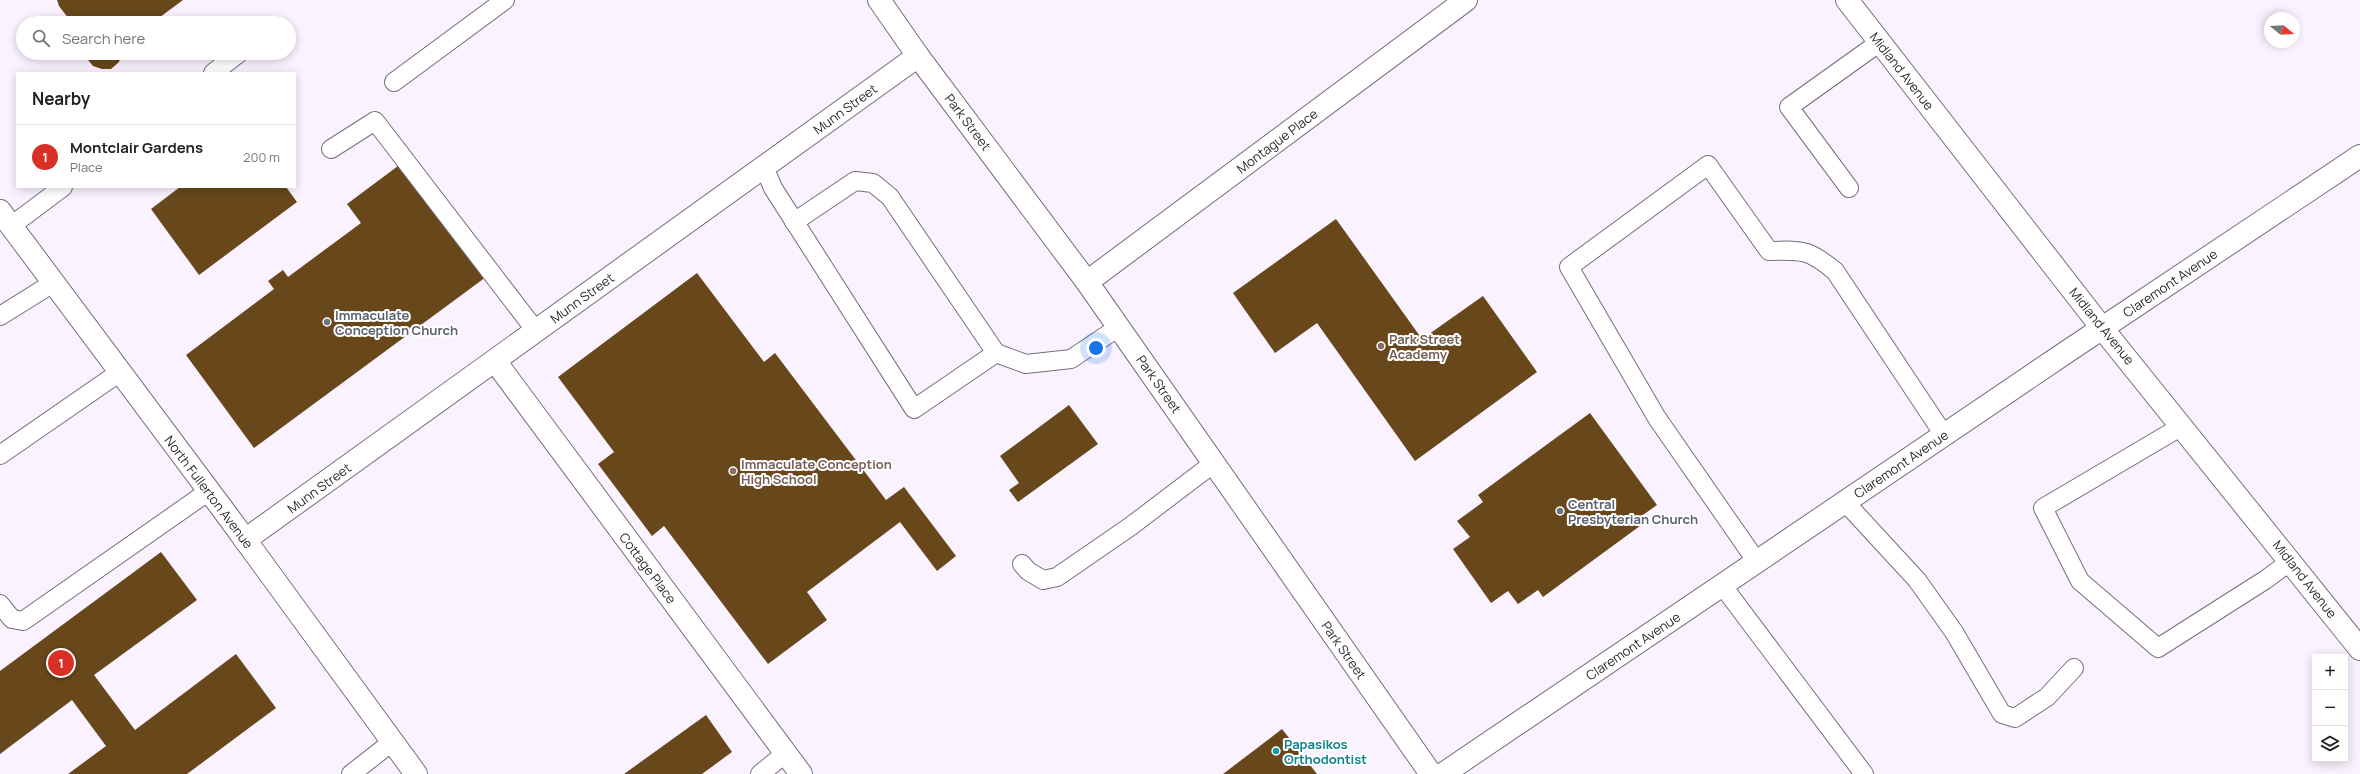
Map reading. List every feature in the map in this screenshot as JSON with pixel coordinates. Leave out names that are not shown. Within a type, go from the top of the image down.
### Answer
[{"type":"street","name":"Park Street","points":[[879,0],[918,56],[1087,282],[1431,774]]},
{"type":"street","name":"Montague Place","points":[[1087,282],[1466,0]]},
{"type":"street","name":"Midland Avenue","points":[[1847,0],[2102,328],[2291,561],[2360,649]]},
{"type":"street","name":"Munn Street","points":[[245,540],[918,56]]},
{"type":"street","name":"Claremont Avenue","points":[[1443,774],[2102,328],[2360,156]]},
{"type":"street","name":"North Fullerton Avenue","points":[[6,219],[245,540],[416,774]]},
{"type":"street","name":"Cottage Place","points":[[495,361],[801,774]]},
{"type":"lane","points":[[394,82],[505,0]]},
{"type":"lane","points":[[1850,188],[1789,107],[1880,42]]},
{"type":"lane","points":[[214,72],[230,60]]},
{"type":"lane","points":[[331,149],[375,121],[536,331]]},
{"type":"lane","points":[[1757,562],[1657,418],[1569,267],[1708,165],[1769,251],[1797,250],[1815,255],[1835,271],[1944,435]]},
{"type":"lane","points":[[764,167],[773,188],[794,222],[914,409],[996,353]]},
{"type":"lane","points":[[794,222],[855,181],[873,183],[890,197],[996,353],[1026,364],[1071,359],[1119,327]]},
{"type":"lane","points":[[6,219],[61,188]]},
{"type":"lane","points":[[0,316],[53,283]]},
{"type":"lane","points":[[0,455],[120,372]]},
{"type":"lane","points":[[2182,426],[2043,508],[2080,581],[2158,648],[2265,580],[2291,561]]},
{"type":"lane","points":[[1022,564],[1028,571],[1044,580],[1057,577],[1131,526],[1214,463]]},
{"type":"lane","points":[[0,604],[12,619],[23,621],[208,491]]},
{"type":"lane","points":[[1845,502],[1917,580],[1954,632],[2002,714],[2015,718],[2047,696],[2074,668]]},
{"type":"lane","points":[[1722,585],[1864,774]]},
{"type":"lane","points":[[351,774],[392,742]]},
{"type":"lane","points":[[760,774],[786,753]]},
{"type":"building","points":[[57,0],[183,0],[161,16],[67,16],[59,6]]},
{"type":"building","points":[[88,60],[120,60],[111,69],[102,69],[93,66]]},
{"type":"building","name":"Immaculate Conception Church","points":[[402,163],[486,277],[254,448],[186,355],[274,289],[268,281],[283,270],[288,277],[361,223],[347,204]]},
{"type":"building","points":[[179,188],[287,188],[297,202],[199,275],[151,209]]},
{"type":"building","points":[[1336,219],[1422,339],[1483,296],[1537,372],[1415,461],[1317,323],[1275,353],[1233,293]]},
{"type":"building","points":[[697,273],[764,362],[775,353],[886,500],[904,487],[956,556],[937,571],[900,522],[807,592],[827,620],[768,664],[664,526],[652,536],[598,464],[614,452],[558,377]]},
{"type":"building","points":[[1069,405],[1098,444],[1018,502],[1009,490],[1019,483],[1000,456]]},
{"type":"building","name":"Central Presbyterian Church","points":[[1590,413],[1657,505],[1640,517],[1644,523],[1543,597],[1538,590],[1518,604],[1508,591],[1491,603],[1453,549],[1470,537],[1457,521],[1483,502],[1478,495]]},
{"type":"building","points":[[161,552],[197,600],[94,675],[135,730],[236,654],[276,708],[187,774],[68,774],[106,746],[72,700],[0,754],[0,671]]},
{"type":"building","points":[[706,715],[732,752],[702,774],[624,774]]},
{"type":"building","name":"Papasikos Orthodontist","points":[[1282,729],[1317,774],[1223,774]]},
{"type":"place","name":"Immaculate Conception Church","points":[[327,322]]},
{"type":"place","name":"Park Street Academy","points":[[1381,346]]},
{"type":"place","name":"Immaculate Conception High School","points":[[733,471]]},
{"type":"place","name":"Central Presbyterian Church","points":[[1560,511]]},
{"type":"place","name":"Montclair Gardens","points":[[61,663]]},
{"type":"place","name":"Papasikos Orthodontist","points":[[1276,751]]}]
